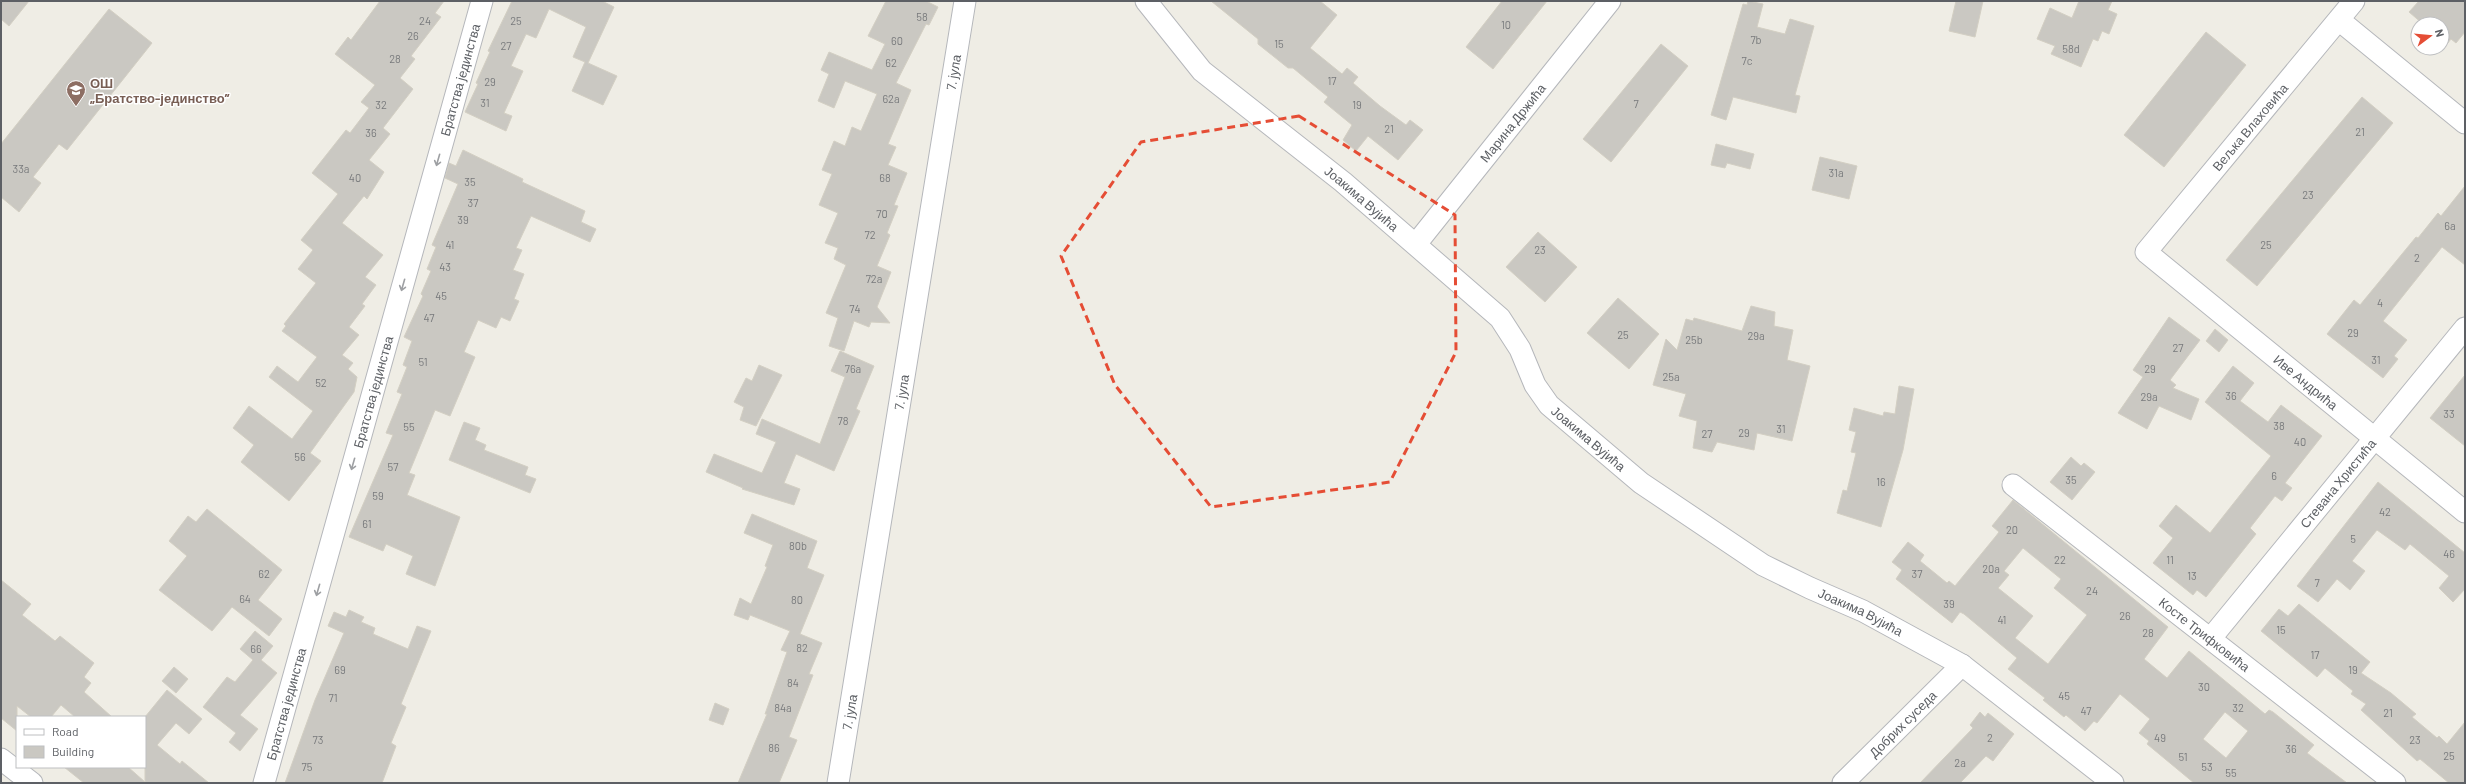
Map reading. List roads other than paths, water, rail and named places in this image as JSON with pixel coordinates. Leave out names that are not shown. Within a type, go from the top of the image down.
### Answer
[{"type":"street","name":"Братства јединства","points":[[264,783],[482,1]]},
{"type":"street","name":"7. јула","points":[[838,783],[965,1]]},
{"type":"street","name":"Јоакима Вујића","points":[[1146,1],[1202,71],[1344,182],[1500,318],[1520,349],[1535,385],[1549,406],[1641,483],[1763,565],[1810,588],[1863,610],[1962,665],[2113,783]]},
{"type":"street","name":"Марина Држића","points":[[1416,244],[1610,1]]},
{"type":"street","name":"Вељка Влаховића","points":[[2146,252],[2354,1]]},
{"type":"street","points":[[2339,20],[2465,122]]},
{"type":"street","name":"Иве Андрића","points":[[2146,252],[2374,440],[2465,512]]},
{"type":"street","name":"Стевана Христића","points":[[2211,638],[2465,328]]},
{"type":"street","name":"Косте Трифковића","points":[[2013,485],[2396,783]]},
{"type":"street","name":"Добрих суседа","points":[[1843,783],[1962,665]]},
{"type":"street","points":[[1,759],[32,783]]},
{"type":"place","name":"ОШ „Братство-јединство”","points":[[76,107]]}]
